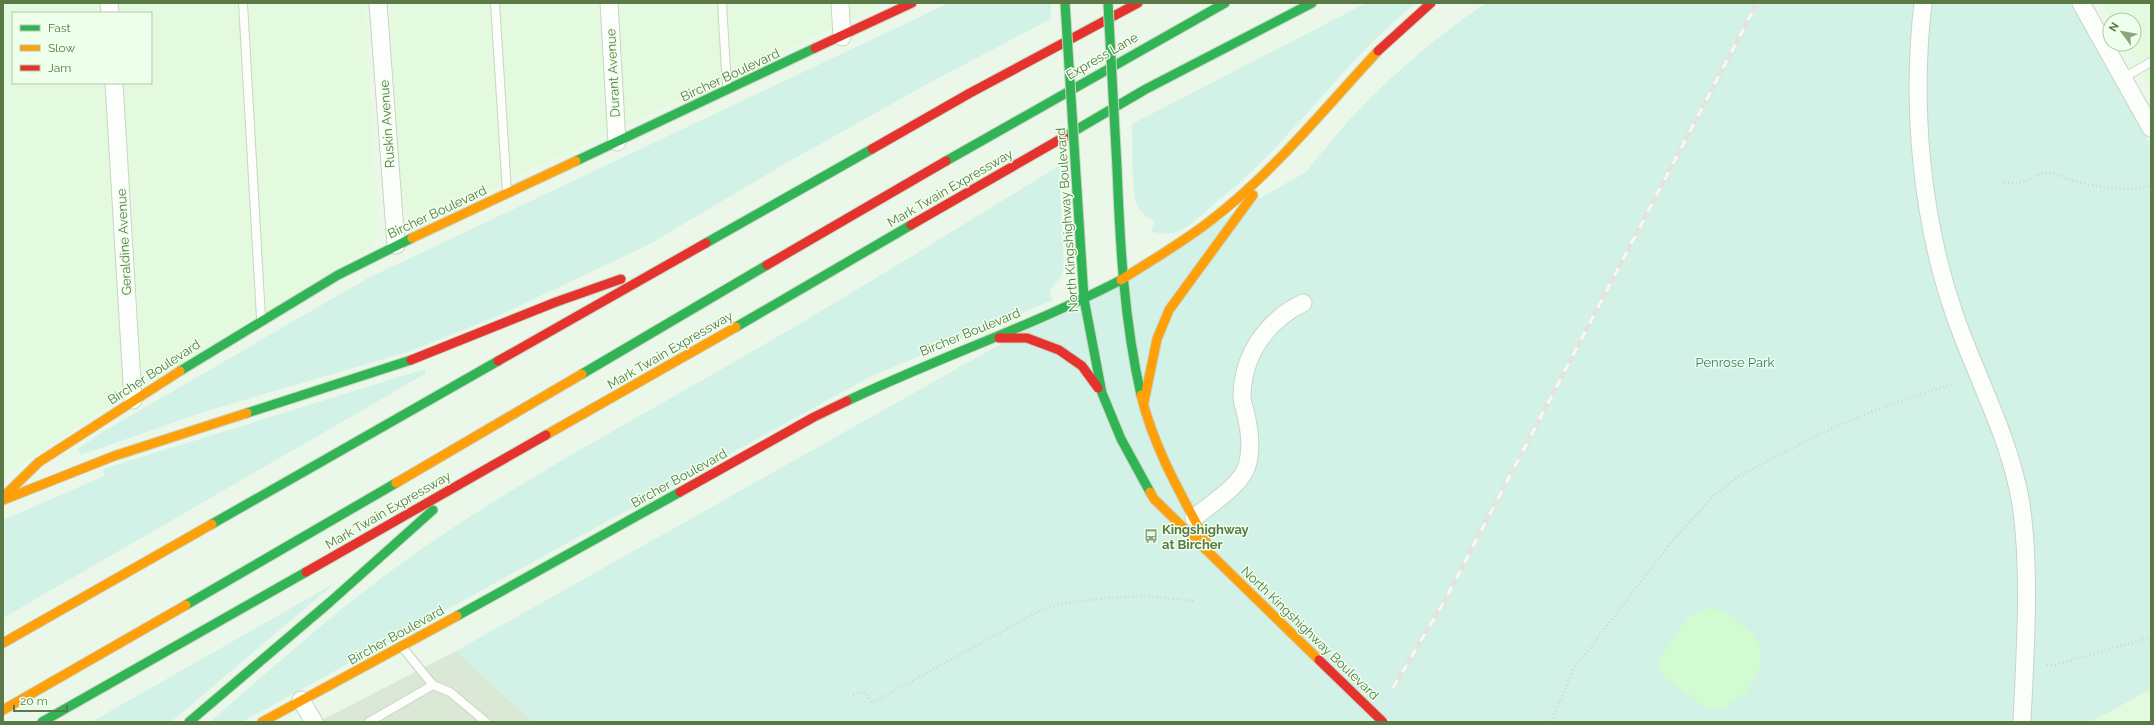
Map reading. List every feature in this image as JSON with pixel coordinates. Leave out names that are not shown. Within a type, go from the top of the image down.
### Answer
[{"type":"main road","name":"Bircher Boulevard","points":[[3,497],[39,462],[133,400],[338,274],[396,245],[912,3]]},
{"type":"main road","name":"North Kingshighway Boulevard","points":[[1065,3],[1084,299],[1102,393],[1121,439],[1154,499],[1218,564],[1383,722]]},
{"type":"main road","name":"North Kingshighway Boulevard","points":[[1108,3],[1117,168],[1121,280],[1132,363],[1152,431],[1177,488],[1218,564]]},
{"type":"main road","points":[[3,643],[970,92],[1138,3]]},
{"type":"main road","name":"Express Lane","points":[[3,710],[154,625],[993,133],[1224,3]]},
{"type":"main road","name":"Mark Twain Expressway","points":[[42,722],[731,330],[1146,89],[1312,3]]},
{"type":"main road","points":[[1144,402],[1157,339],[1169,310],[1275,163],[1378,50],[1431,3]]},
{"type":"main road","name":"Bircher Boulevard","points":[[262,722],[402,647],[814,417],[896,377],[1084,299],[1121,280],[1209,222],[1275,163]]},
{"type":"main road","points":[[3,500],[114,456],[406,362],[556,302],[673,261]]},
{"type":"main road","points":[[992,337],[1027,338],[1058,350],[1082,366],[1102,393]]},
{"type":"main road","points":[[189,722],[330,602],[466,481]]},
{"type":"street","name":"Ruskin Avenue","points":[[378,3],[396,245]]},
{"type":"street","name":"Durant Avenue","points":[[609,3],[617,142]]},
{"type":"street","points":[[840,3],[842,37]]},
{"type":"street","points":[[1923,3],[1918,48],[1919,113],[1924,186],[1939,263],[1955,317],[2008,450],[2021,504],[2026,567],[2022,722]]},
{"type":"street","points":[[2081,3],[2151,128]]},
{"type":"street","name":"Geraldine Avenue","points":[[114,84],[133,400]]},
{"type":"street","points":[[1194,518],[1234,487],[1246,467],[1251,445],[1242,398],[1246,371],[1253,348],[1269,328],[1288,310],[1303,303]]},
{"type":"street","points":[[301,700],[314,722]]},
{"type":"lane","points":[[243,3],[261,320]]},
{"type":"lane","points":[[495,3],[507,193]]},
{"type":"lane","points":[[722,3],[727,90]]},
{"type":"lane","points":[[2123,78],[2151,62]]},
{"type":"lane","points":[[402,647],[433,685],[450,692],[486,722]]},
{"type":"lane","points":[[369,722],[433,685]]},
{"type":"path","points":[[2004,182],[2013,185],[2023,183],[2046,172],[2105,187],[2140,189],[2151,185]]},
{"type":"path","points":[[1551,722],[1573,670],[1669,545],[1713,496],[1739,476],[1820,434],[1870,412],[1952,384]]},
{"type":"path","points":[[853,695],[864,691],[872,703],[1037,612],[1064,603],[1144,596],[1195,601]]},
{"type":"path","points":[[2047,665],[2055,665],[2151,637]]},
{"type":"shaded area","points":[[3,3],[365,3],[378,231],[371,245],[361,253],[106,409],[3,477]]},
{"type":"shaded area","points":[[390,3],[885,3],[425,219],[414,220],[400,209],[398,196]]},
{"type":"shaded area","points":[[2103,3],[2151,3],[2151,89],[2130,52],[2142,52],[2142,12],[2108,12]]},
{"type":"shaded area","points":[[456,651],[533,722],[318,722]]},
{"type":"shaded area","points":[[2151,689],[2151,722],[2091,722]]},
{"type":"green space","points":[[949,3],[1051,3],[1051,19],[929,83],[788,162],[648,245],[498,316],[408,352],[210,410],[81,455],[78,449],[104,431],[368,278]]},
{"type":"green space","points":[[1366,3],[1416,3],[1365,50],[1270,153],[1197,219],[1179,231],[1163,234],[1151,231],[1155,222],[1140,210],[1135,198],[1132,124]]},
{"type":"green space","name":"Penrose Park","points":[[1486,3],[2072,3],[2151,146],[2151,689],[2091,722],[533,722],[456,651],[1306,172],[1345,124],[1382,86],[1433,42]]},
{"type":"green space","points":[[1059,166],[1064,266],[1061,277],[1049,291],[1053,300],[870,377],[242,722],[210,722],[303,641],[374,583],[479,511],[560,461],[811,317]]},
{"type":"green space","points":[[425,369],[425,374],[3,618],[3,520],[104,476],[103,469]]},
{"type":"green space","points":[[335,583],[171,722],[91,722]]},
{"type":"sand","points":[[1706,609],[1721,610],[1736,619],[1753,634],[1761,649],[1759,670],[1747,692],[1722,709],[1705,707],[1661,674],[1659,659],[1688,617]]},
{"type":"railway","points":[[1393,688],[1445,600],[1757,3]]},
{"type":"traffic: fast","points":[[1065,3],[1077,191]]},
{"type":"traffic: fast","points":[[1108,3],[1117,168]]},
{"type":"traffic: fast","points":[[946,161],[1225,3]]},
{"type":"traffic: fast","points":[[1064,137],[1146,89],[1312,3]]},
{"type":"traffic: fast","points":[[576,161],[815,48]]},
{"type":"traffic: fast","points":[[706,243],[872,149]]},
{"type":"traffic: fast","points":[[1117,168],[1121,254],[1127,311],[1130,339],[1141,395]]},
{"type":"traffic: fast","points":[[1077,191],[1084,299],[1102,393],[1121,439],[1150,492]]},
{"type":"traffic: fast","points":[[736,327],[911,225]]},
{"type":"traffic: fast","points":[[180,371],[338,275],[412,238]]},
{"type":"traffic: fast","points":[[582,374],[767,265]]},
{"type":"traffic: fast","points":[[847,401],[915,370],[1087,297],[1121,280]]},
{"type":"traffic: fast","points":[[247,413],[411,360]]},
{"type":"traffic: fast","points":[[212,524],[498,361]]},
{"type":"traffic: fast","points":[[186,605],[396,483]]},
{"type":"traffic: fast","points":[[457,616],[680,492]]},
{"type":"traffic: fast","points":[[189,722],[330,602],[433,510]]},
{"type":"traffic: fast","points":[[42,722],[306,572]]},
{"type":"traffic: slow","points":[[1121,280],[1188,237],[1233,202],[1277,161],[1378,51]]},
{"type":"traffic: slow","points":[[412,238],[576,161]]},
{"type":"traffic: slow","points":[[1144,402],[1157,339],[1169,310],[1253,195]]},
{"type":"traffic: slow","points":[[546,435],[736,327]]},
{"type":"traffic: slow","points":[[3,497],[39,462],[180,371]]},
{"type":"traffic: slow","points":[[396,483],[582,374]]},
{"type":"traffic: slow","points":[[1141,395],[1146,415],[1160,452],[1177,488],[1206,541]]},
{"type":"traffic: slow","points":[[3,500],[114,456],[247,413]]},
{"type":"traffic: slow","points":[[1150,492],[1154,499],[1319,660]]},
{"type":"traffic: slow","points":[[3,643],[212,524]]},
{"type":"traffic: slow","points":[[3,710],[186,605]]},
{"type":"traffic: slow","points":[[262,722],[457,616]]},
{"type":"traffic: jam","points":[[815,48],[912,3]]},
{"type":"traffic: jam","points":[[872,149],[970,93],[1138,3]]},
{"type":"traffic: jam","points":[[1378,51],[1431,3]]},
{"type":"traffic: jam","points":[[911,225],[1064,137]]},
{"type":"traffic: jam","points":[[767,265],[946,161]]},
{"type":"traffic: jam","points":[[498,361],[706,243]]},
{"type":"traffic: jam","points":[[411,360],[556,302],[621,279]]},
{"type":"traffic: jam","points":[[999,338],[1027,338],[1059,350],[1082,366],[1098,388]]},
{"type":"traffic: jam","points":[[680,492],[814,417],[847,401]]},
{"type":"traffic: jam","points":[[306,572],[546,435]]},
{"type":"traffic: jam","points":[[1319,660],[1383,722]]},
{"type":"place","name":"Kingshighway at Bircher","points":[[1151,536]]}]
